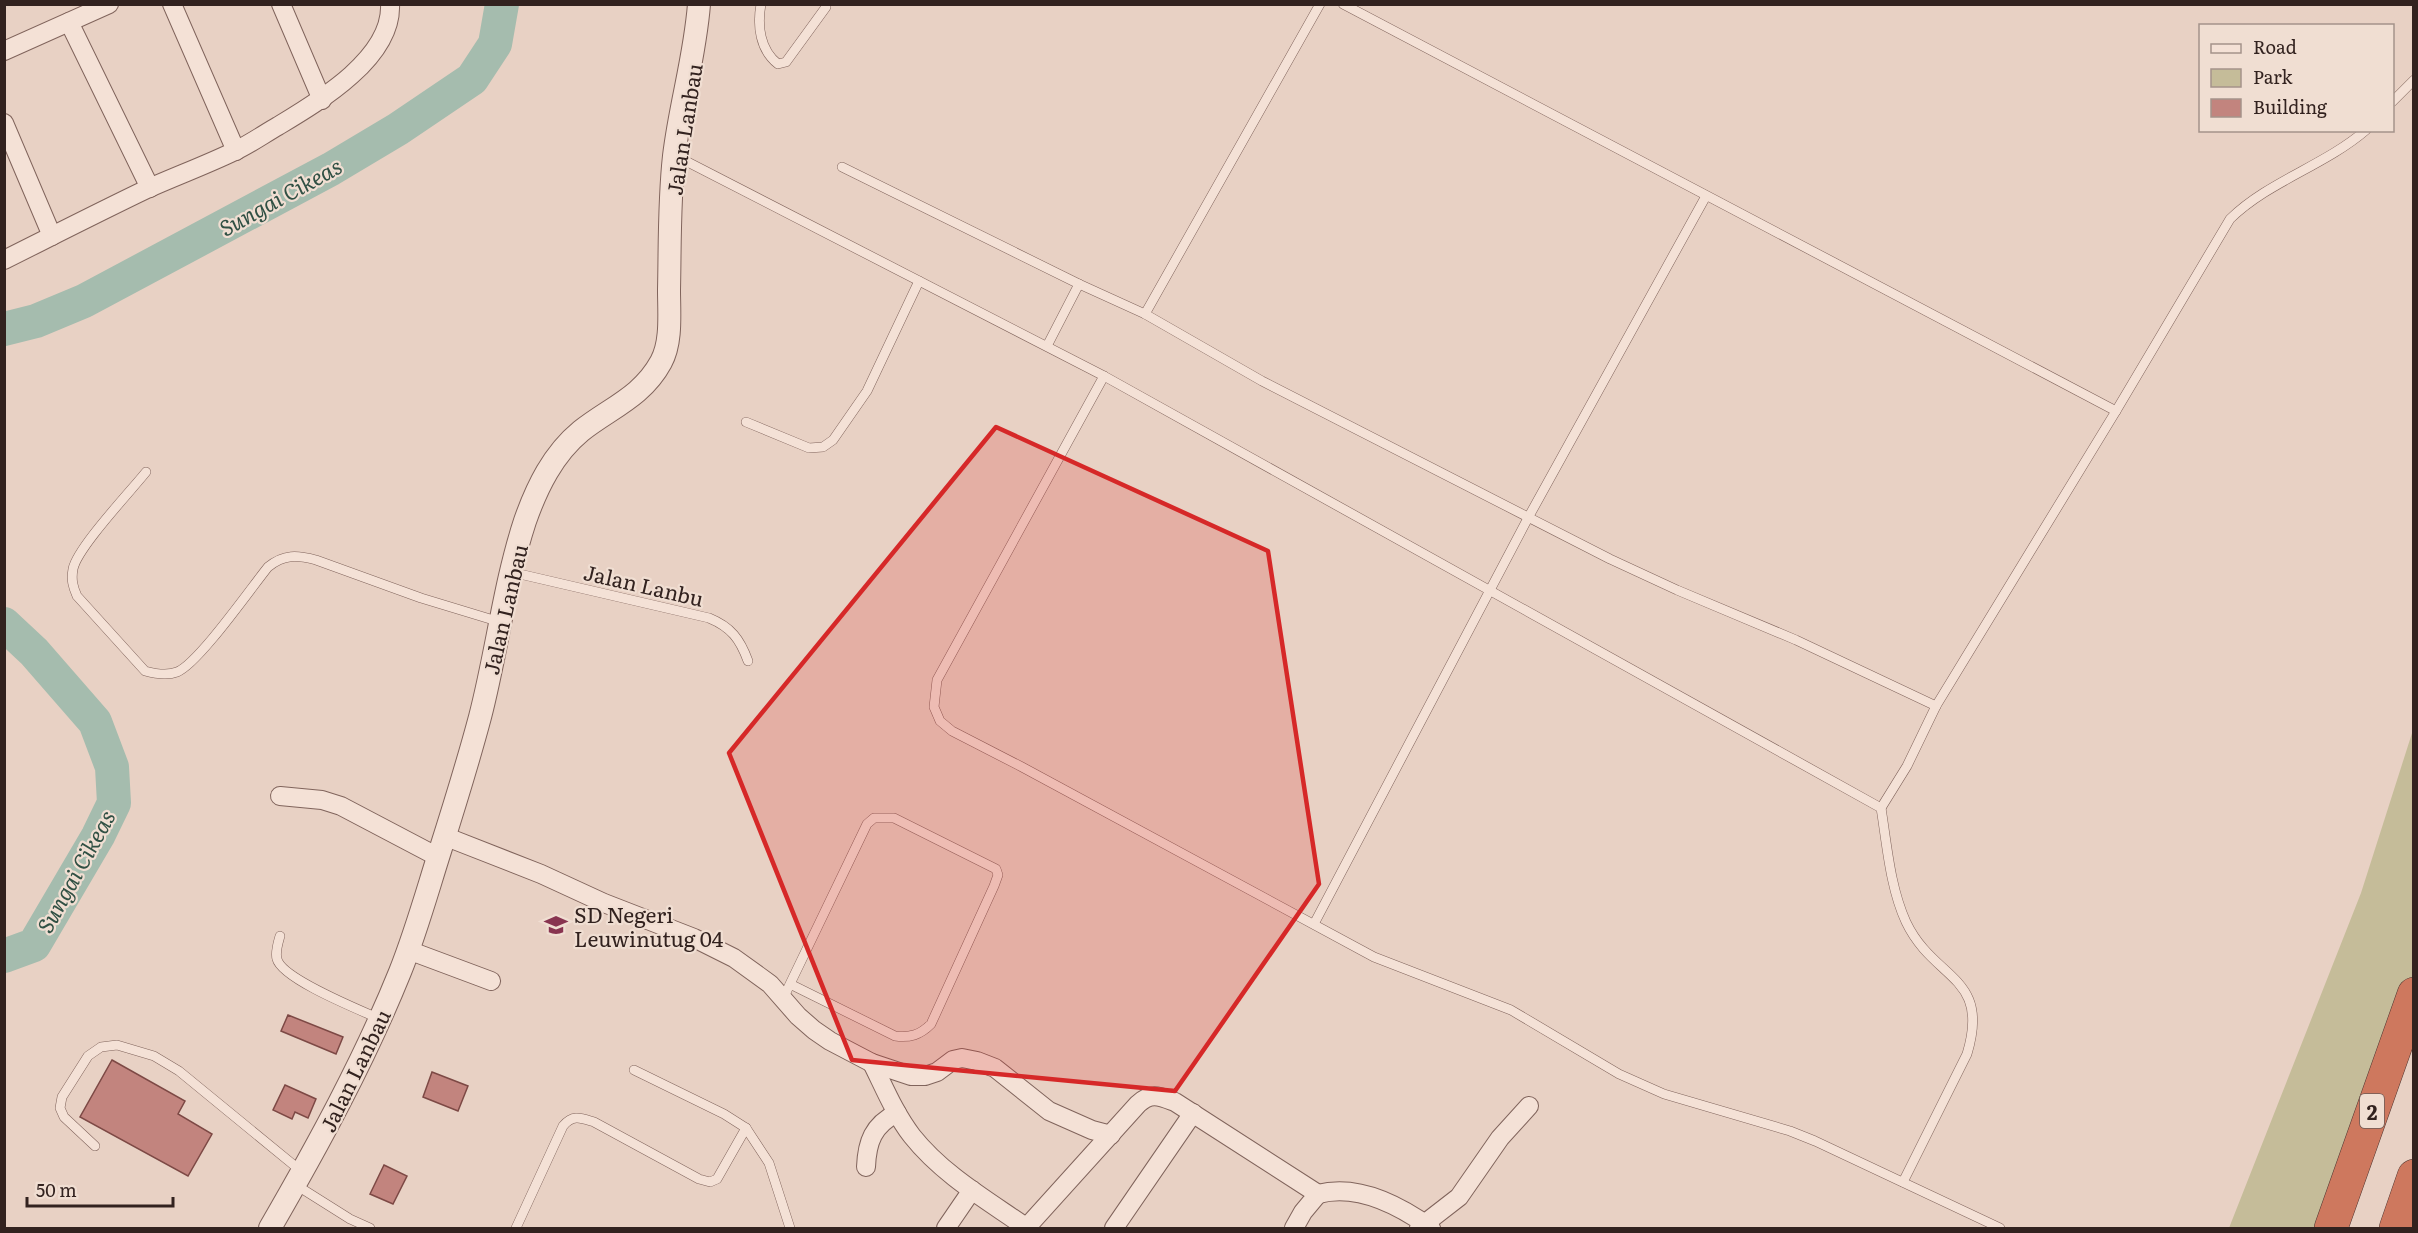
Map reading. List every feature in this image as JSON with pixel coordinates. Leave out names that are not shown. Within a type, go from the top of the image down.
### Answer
[{"type":"highway","name":"2","points":[[2331,1228],[2414,994]]},
{"type":"highway","points":[[2396,1228],[2414,1176]]},
{"type":"street","points":[[4,51],[109,4]]},
{"type":"street","points":[[172,4],[237,151]]},
{"type":"street","points":[[281,4],[322,100]]},
{"type":"street","points":[[4,260],[150,188],[237,151],[322,100],[357,70],[374,50],[385,33],[391,15],[390,4]]},
{"type":"street","name":"Jalan Lanbau","points":[[270,1228],[338,1107],[380,1019],[423,909],[481,715],[511,572],[525,522],[540,483],[555,458],[584,429],[617,408],[644,386],[664,358],[668,336],[670,221],[674,155],[695,46],[699,4]]},
{"type":"street","points":[[69,22],[150,188]]},
{"type":"street","points":[[4,123],[52,236]]},
{"type":"street","points":[[280,796],[322,800],[341,806],[441,847],[694,938],[787,991],[798,1016],[814,1030],[872,1063],[911,1076],[926,1076],[937,1072],[953,1060],[962,1058],[977,1061],[995,1068],[1049,1111],[1092,1130],[1111,1135]]},
{"type":"street","points":[[408,950],[491,981]]},
{"type":"street","points":[[872,1063],[897,1113],[912,1136],[946,1172],[1026,1228],[1146,1096],[1161,1096],[1193,1113],[1318,1194],[1347,1191],[1375,1197],[1424,1227],[1459,1197],[1500,1138],[1529,1106]]},
{"type":"street","points":[[866,1167],[867,1146],[872,1134],[878,1125],[897,1113]]},
{"type":"street","points":[[1114,1228],[1193,1113]]},
{"type":"street","points":[[946,1228],[972,1190]]},
{"type":"street","points":[[1294,1228],[1303,1212],[1318,1194]]},
{"type":"lane","points":[[761,4],[759,12],[763,46],[770,58],[778,64],[786,62],[826,7]]},
{"type":"lane","points":[[1145,314],[1320,4]]},
{"type":"lane","points":[[1343,4],[2116,411]]},
{"type":"lane","points":[[2394,100],[2414,80]]},
{"type":"lane","points":[[1903,1182],[1967,1054],[1973,1034],[1974,1015],[1971,1001],[1962,987],[1928,955],[1906,921],[1896,891],[1881,808],[1907,766],[1936,706],[2230,219],[2246,204],[2340,150],[2363,132]]},
{"type":"lane","points":[[674,155],[1104,376],[1881,808]]},
{"type":"lane","points":[[842,167],[1079,284],[1145,314],[1262,381],[1528,518],[1677,590],[1796,640],[1936,706]]},
{"type":"lane","points":[[1314,924],[1528,518],[1706,196]]},
{"type":"lane","points":[[746,422],[809,448],[823,447],[833,440],[867,391],[919,280]]},
{"type":"lane","points":[[1047,346],[1079,284]]},
{"type":"lane","points":[[1104,376],[937,680],[934,707],[940,721],[952,731],[1022,766],[1374,957],[1510,1010],[1618,1074],[1664,1094],[1790,1131],[2000,1228]]},
{"type":"lane","points":[[146,472],[81,551],[73,567],[71,583],[77,596],[146,671],[160,675],[178,672],[196,658],[268,567],[278,559],[287,556],[316,560],[421,598],[500,622]]},
{"type":"lane","name":"Jalan Lanbu","points":[[511,572],[710,618],[723,624],[736,635],[748,661]]},
{"type":"lane","points":[[874,818],[894,818],[996,869],[998,875],[994,886],[931,1023],[924,1030],[913,1036],[895,1036],[787,991],[867,824],[874,818]]},
{"type":"lane","points":[[280,936],[277,959],[281,967],[290,975],[380,1019]]},
{"type":"lane","points":[[95,1146],[64,1117],[60,1108],[62,1097],[88,1056],[101,1047],[117,1045],[154,1056],[179,1071],[299,1179],[315,1198],[370,1228]]},
{"type":"lane","points":[[634,1070],[746,1128],[769,1162],[790,1228]]},
{"type":"lane","points":[[516,1228],[563,1126],[569,1119],[577,1117],[594,1122],[699,1179],[710,1182],[717,1179],[746,1128]]},
{"type":"highlighted area","points":[[996,427],[1268,551],[1319,884],[1175,1091],[852,1060],[729,753]]},
{"type":"green space","points":[[2413,730],[2413,994],[2331,1228],[2229,1228],[2361,893]]},
{"type":"building","points":[[288,1015],[343,1037],[336,1054],[281,1031]]},
{"type":"building","points":[[112,1060],[185,1101],[178,1114],[212,1134],[188,1176],[80,1117]]},
{"type":"building","points":[[432,1072],[468,1086],[458,1111],[423,1097]]},
{"type":"building","points":[[285,1085],[316,1099],[308,1118],[295,1112],[292,1119],[273,1110]]},
{"type":"building","points":[[384,1165],[407,1176],[393,1204],[370,1194]]},
{"type":"waterway","name":"Sungai Cikeas","points":[[4,329],[36,321],[84,301],[331,169],[398,129],[472,79],[495,44],[502,4]]},
{"type":"waterway","name":"Sungai Cikeas","points":[[4,624],[34,652],[95,722],[112,767],[114,803],[98,836],[34,945],[4,956]]},
{"type":"place","name":"SD Negeri Leuwinutug 04","points":[[556,925]]}]
